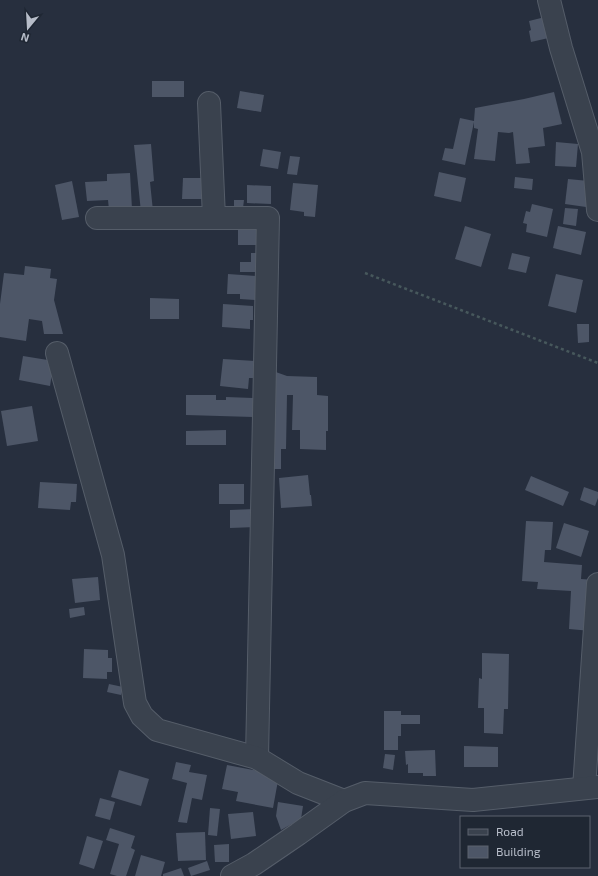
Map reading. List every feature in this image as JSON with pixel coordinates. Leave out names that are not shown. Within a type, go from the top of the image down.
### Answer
[{"type":"street","points":[[548,0],[593,152],[598,210]]},
{"type":"street","points":[[210,103],[214,218]]},
{"type":"street","points":[[97,218],[268,218],[257,758]]},
{"type":"street","points":[[57,353],[113,555],[135,703],[142,716],[157,730],[257,758],[298,782],[344,801]]},
{"type":"street","points":[[232,876],[260,860],[344,801],[365,793],[473,800],[591,788],[598,584]]},
{"type":"path","points":[[365,273],[598,363]]},
{"type":"building","points":[[549,16],[553,37],[531,42],[529,21]]},
{"type":"building","points":[[152,81],[184,81],[184,97],[152,97]]},
{"type":"building","points":[[240,91],[264,95],[261,112],[237,108]]},
{"type":"building","points":[[554,92],[562,124],[543,128],[545,146],[528,148],[530,163],[516,164],[513,132],[498,132],[495,161],[474,159],[478,129],[474,128],[474,122],[465,165],[442,160],[445,148],[453,149],[460,118],[474,121],[475,108]]},
{"type":"building","points":[[556,142],[578,144],[576,167],[555,166]]},
{"type":"building","points":[[151,144],[154,181],[150,182],[153,211],[141,212],[134,145]]},
{"type":"building","points":[[263,149],[281,152],[278,169],[260,166]]},
{"type":"building","points":[[290,156],[300,157],[297,175],[287,174]]},
{"type":"building","points":[[439,172],[466,178],[461,202],[434,196]]},
{"type":"building","points":[[130,173],[132,209],[109,210],[108,200],[87,201],[85,182],[107,181],[107,174]]},
{"type":"building","points":[[515,177],[533,179],[532,190],[514,188]]},
{"type":"building","points":[[183,178],[205,178],[205,199],[182,199]]},
{"type":"building","points":[[568,179],[589,181],[586,207],[565,204]]},
{"type":"building","points":[[72,181],[79,217],[62,220],[55,185]]},
{"type":"building","points":[[293,183],[318,185],[315,217],[304,216],[304,212],[290,210]]},
{"type":"building","points":[[247,185],[271,186],[271,204],[247,203]]},
{"type":"building","points":[[234,200],[244,200],[243,208],[234,208]]},
{"type":"building","points":[[532,204],[553,209],[547,237],[526,232],[527,224],[523,223],[526,211],[530,212]]},
{"type":"building","points":[[565,208],[578,209],[576,226],[563,224]]},
{"type":"building","points":[[465,226],[491,234],[481,267],[455,259]]},
{"type":"building","points":[[558,226],[586,232],[581,255],[553,248]]},
{"type":"building","points":[[238,227],[259,227],[260,245],[238,245]]},
{"type":"building","points":[[251,253],[262,253],[262,272],[240,272],[240,262],[251,262]]},
{"type":"building","points":[[512,253],[530,257],[526,273],[508,269]]},
{"type":"building","points":[[25,266],[51,269],[50,278],[57,279],[54,300],[63,334],[44,334],[42,321],[29,319],[26,341],[0,337],[0,304],[4,273],[24,275]]},
{"type":"building","points":[[228,274],[256,276],[255,300],[240,299],[240,294],[227,294]]},
{"type":"building","points":[[556,274],[583,280],[576,313],[548,306]]},
{"type":"building","points":[[150,298],[179,299],[179,319],[150,319]]},
{"type":"building","points":[[223,304],[253,306],[253,320],[250,320],[250,329],[222,327]]},
{"type":"building","points":[[577,324],[589,324],[589,342],[578,343]]},
{"type":"building","points":[[23,356],[54,361],[50,386],[19,380]]},
{"type":"building","points":[[223,359],[255,361],[254,378],[249,378],[248,389],[220,386]]},
{"type":"building","points":[[273,371],[287,376],[317,377],[317,395],[328,396],[328,431],[326,431],[326,450],[300,449],[300,430],[292,430],[293,395],[287,395],[286,449],[281,449],[281,469],[271,469]]},
{"type":"building","points":[[186,395],[216,395],[216,400],[226,400],[226,397],[253,398],[253,417],[186,415]]},
{"type":"building","points":[[32,406],[38,441],[7,446],[1,411]]},
{"type":"building","points":[[226,430],[226,445],[186,445],[186,431]]},
{"type":"building","points":[[308,475],[312,506],[281,508],[279,478]]},
{"type":"building","points":[[531,476],[569,492],[563,506],[525,490]]},
{"type":"building","points":[[40,482],[77,484],[76,502],[71,502],[70,510],[38,508]]},
{"type":"building","points":[[219,484],[244,484],[244,504],[219,504]]},
{"type":"building","points":[[584,487],[598,492],[598,498],[595,506],[580,500]]},
{"type":"building","points":[[255,509],[256,527],[230,528],[230,510]]},
{"type":"building","points":[[526,521],[553,522],[551,550],[545,550],[544,562],[582,565],[581,579],[595,580],[591,631],[569,629],[571,591],[537,589],[538,582],[522,581]]},
{"type":"building","points":[[564,523],[589,531],[581,557],[556,548]]},
{"type":"building","points":[[98,577],[100,600],[75,603],[72,579]]},
{"type":"building","points":[[84,607],[85,615],[70,618],[69,609]]},
{"type":"building","points":[[84,649],[108,650],[108,658],[112,658],[112,672],[107,672],[107,679],[83,678]]},
{"type":"building","points":[[482,653],[509,654],[508,709],[504,709],[503,734],[484,733],[484,708],[478,708],[479,678],[482,679]]},
{"type":"building","points":[[109,684],[123,687],[121,695],[107,692]]},
{"type":"building","points":[[384,711],[401,711],[401,715],[420,715],[420,724],[401,724],[401,736],[398,736],[398,750],[384,750]]},
{"type":"building","points":[[464,746],[498,747],[498,767],[464,767]]},
{"type":"building","points":[[435,750],[436,776],[423,776],[423,773],[408,773],[408,764],[406,765],[405,751]]},
{"type":"building","points":[[385,754],[395,755],[393,770],[383,768]]},
{"type":"building","points":[[176,762],[191,765],[189,772],[207,775],[202,800],[192,798],[187,823],[178,822],[187,783],[172,779]]},
{"type":"building","points":[[227,765],[279,775],[273,808],[236,801],[238,792],[222,789]]},
{"type":"building","points":[[119,770],[149,779],[141,806],[111,797]]},
{"type":"building","points":[[100,798],[115,802],[110,820],[95,816]]},
{"type":"building","points":[[278,802],[303,806],[301,819],[281,830],[276,816]]},
{"type":"building","points":[[210,808],[220,809],[217,836],[208,835]]},
{"type":"building","points":[[253,812],[256,836],[231,839],[228,814]]},
{"type":"building","points":[[110,828],[135,836],[131,848],[135,850],[126,876],[110,874],[119,844],[106,840]]},
{"type":"building","points":[[205,832],[206,860],[178,861],[176,833]]},
{"type":"building","points":[[87,836],[103,841],[94,869],[79,864]]},
{"type":"building","points":[[229,844],[229,862],[215,862],[214,845]]},
{"type":"building","points":[[141,855],[165,862],[161,876],[135,876]]},
{"type":"building","points":[[207,861],[210,870],[191,876],[188,868]]},
{"type":"building","points":[[181,868],[184,876],[163,876],[163,874]]}]
